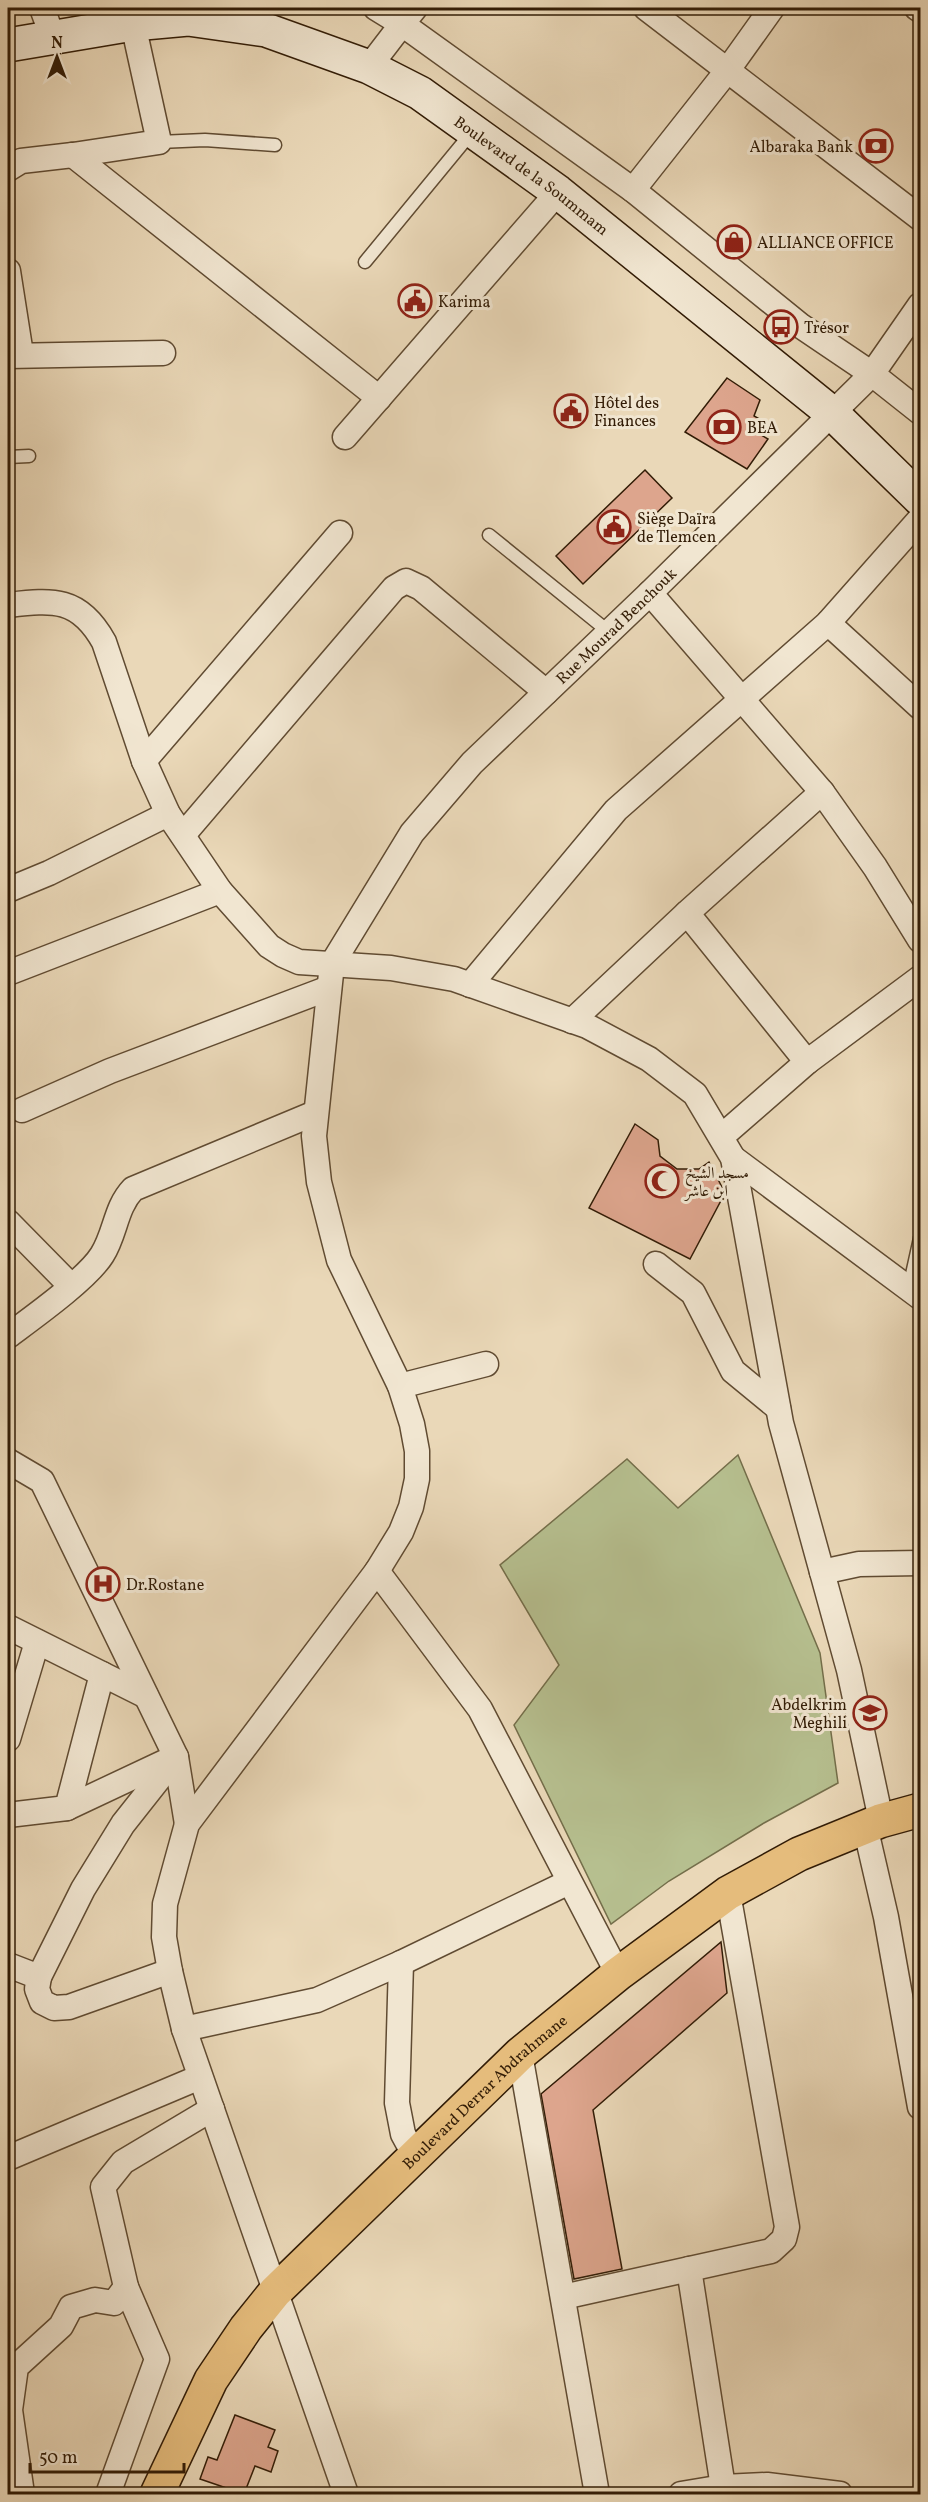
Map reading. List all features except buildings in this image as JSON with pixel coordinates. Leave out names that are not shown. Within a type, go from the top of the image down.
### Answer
[{"type":"main road","name":"Boulevard de la Soummam","points":[[8,45],[192,13],[266,30],[369,67],[420,93],[558,192],[832,414],[921,499]]},
{"type":"main road","name":"Boulevard Derrar Abdrahmane","points":[[157,2494],[211,2380],[246,2328],[275,2292],[520,2054],[618,1974],[728,1893],[799,1854],[873,1823],[921,1810]]},
{"type":"street","points":[[42,8],[53,38]]},
{"type":"street","points":[[376,8],[409,16],[633,190],[801,326],[872,374],[921,412]]},
{"type":"street","points":[[646,8],[921,218]]},
{"type":"street","points":[[633,190],[727,72],[772,8]]},
{"type":"street","points":[[369,67],[409,16]]},
{"type":"street","points":[[8,169],[21,160],[159,142],[133,24]]},
{"type":"street","points":[[73,155],[379,398]]},
{"type":"street","points":[[345,437],[558,192]]},
{"type":"street","points":[[8,271],[14,355],[163,353]]},
{"type":"street","name":"Rue Mourad Benchouk","points":[[332,964],[412,833],[472,763],[650,593],[872,374],[921,304]]},
{"type":"street","points":[[470,985],[616,810],[828,623],[921,519]]},
{"type":"street","points":[[144,761],[340,533]]},
{"type":"street","points":[[183,835],[394,588],[406,581],[420,588],[546,692]]},
{"type":"street","points":[[650,593],[822,792],[875,867],[921,940]]},
{"type":"street","points":[[8,604],[59,602],[74,608],[86,617],[104,642],[144,761],[168,814],[220,891],[269,946],[283,956],[299,962],[392,968],[454,979],[572,1021],[649,1059],[695,1094],[734,1158],[915,1293]]},
{"type":"street","points":[[828,623],[921,707]]},
{"type":"street","points":[[572,1021],[687,913],[822,792]]},
{"type":"street","points":[[8,890],[49,873],[168,814]]},
{"type":"street","points":[[8,973],[220,891]]},
{"type":"street","points":[[687,913],[807,1062]]},
{"type":"street","points":[[332,964],[315,1113],[314,1136],[319,1182],[339,1260],[400,1386],[415,1442],[417,1479],[411,1507],[401,1532],[377,1571],[187,1824],[165,1904],[164,1937],[184,2029],[346,2494]]},
{"type":"street","points":[[721,1137],[807,1062],[921,978]]},
{"type":"street","points":[[22,1110],[110,1071],[329,988]]},
{"type":"street","points":[[8,1336],[70,1286],[100,1258],[109,1244],[120,1207],[133,1189],[315,1113]]},
{"type":"street","points":[[734,1158],[778,1408],[849,1670],[886,1917],[921,2107]]},
{"type":"street","points":[[8,1222],[70,1286]]},
{"type":"street","points":[[656,1264],[693,1293],[734,1371],[778,1408]]},
{"type":"street","points":[[400,1386],[486,1364]]},
{"type":"street","points":[[8,1461],[42,1481],[176,1757],[187,1824]]},
{"type":"street","points":[[822,1572],[859,1564],[921,1563]]},
{"type":"street","points":[[377,1571],[480,1709],[618,1974]]},
{"type":"street","points":[[8,1627],[146,1696]]},
{"type":"street","points":[[8,1739],[37,1641]]},
{"type":"street","points":[[68,1808],[102,1674]]},
{"type":"street","points":[[8,1815],[68,1808],[176,1757]]},
{"type":"street","points":[[170,1971],[69,2007],[54,2008],[42,2002],[37,1989],[39,1977],[83,1889],[123,1824],[176,1757]]},
{"type":"street","points":[[184,2029],[317,2000],[401,1964],[569,1882]]},
{"type":"street","points":[[563,2297],[771,2251],[781,2244],[786,2233],[728,1893]]},
{"type":"street","points":[[401,1964],[397,2103],[403,2134],[416,2156]]},
{"type":"street","points":[[8,1965],[39,1977]]},
{"type":"street","points":[[520,2054],[597,2494]]},
{"type":"street","points":[[8,2158],[200,2076]]},
{"type":"street","points":[[108,2494],[157,2359],[126,2288],[103,2187],[123,2162],[212,2109]]},
{"type":"street","points":[[689,2269],[723,2487]]},
{"type":"street","points":[[22,2494],[10,2410],[16,2367],[61,2326],[71,2307],[95,2301],[114,2302],[126,2288]]},
{"type":"street","points":[[681,2494],[723,2487],[767,2485],[840,2494]]},
{"type":"lane","points":[[365,262],[472,131]]},
{"type":"lane","points":[[159,142],[205,140],[275,146]]},
{"type":"lane","points":[[8,457],[29,456]]},
{"type":"lane","points":[[489,535],[609,632]]},
{"type":"lane","points":[[915,1293],[921,1238]]},
{"type":"green space","points":[[738,1455],[820,1653],[838,1783],[764,1823],[669,1881],[611,1924],[514,1725],[559,1665],[500,1565],[627,1459],[678,1508]]},
{"type":"place","name":"Albaraka Bank","points":[[876,146]]},
{"type":"place","name":"ALLIANCE OFFICE","points":[[734,242]]},
{"type":"place","name":"Karima","points":[[415,301]]},
{"type":"place","name":"Trésor","points":[[781,327]]},
{"type":"place","name":"Hôtel des Finances","points":[[571,411]]},
{"type":"place","name":"BEA","points":[[724,427]]},
{"type":"place","name":"Siège Daïra de Tlemcen","points":[[614,527]]},
{"type":"place","name":"مسجد الشيخ ابن عاشر","points":[[662,1181]]},
{"type":"place","name":"Dr.Rostane","points":[[103,1584]]},
{"type":"place","name":"Abdelkrim Meghili","points":[[870,1713]]}]
